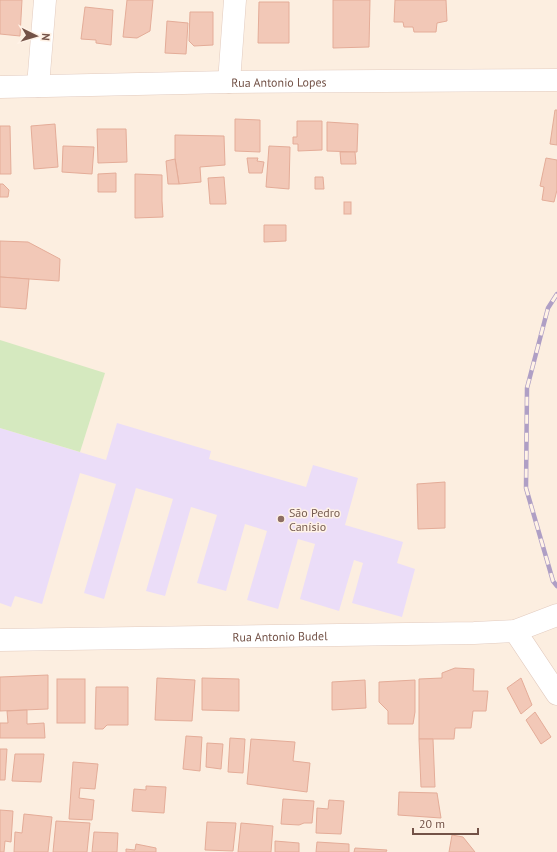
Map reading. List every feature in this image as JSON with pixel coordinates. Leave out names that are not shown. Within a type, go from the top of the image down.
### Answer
[{"type":"street","points":[[38,86],[45,0]]},
{"type":"street","points":[[229,82],[235,0]]},
{"type":"street","name":"Rua Antonio Lopes","points":[[0,87],[229,82],[557,80]]},
{"type":"street","name":"Rua Antonio Budel","points":[[0,640],[474,633],[514,631],[557,615]]},
{"type":"street","points":[[514,631],[557,694]]},
{"type":"shaded area","name":"São Pedro Canísio","points":[[117,423],[211,451],[209,459],[306,487],[313,465],[358,478],[345,525],[403,542],[397,563],[415,569],[402,617],[352,603],[363,563],[354,560],[339,611],[300,599],[315,544],[298,539],[278,609],[247,600],[267,531],[245,524],[226,591],[197,583],[217,515],[191,507],[165,596],[146,591],[173,499],[136,488],[104,599],[84,593],[116,484],[80,473],[42,604],[15,596],[11,607],[0,603],[0,428],[106,460]]},
{"type":"green space","points":[[0,340],[105,373],[80,452],[0,428]]},
{"type":"building","points":[[0,0],[22,0],[20,36],[0,34]]},
{"type":"building","points":[[127,0],[153,0],[150,31],[137,38],[123,37]]},
{"type":"building","points":[[333,0],[370,0],[369,47],[333,48]]},
{"type":"building","points":[[395,0],[446,0],[447,21],[437,23],[436,32],[414,32],[413,27],[404,27],[403,22],[394,22]]},
{"type":"building","points":[[259,2],[289,2],[289,43],[258,43]]},
{"type":"building","points":[[85,7],[113,10],[111,45],[96,43],[96,40],[81,39]]},
{"type":"building","points":[[190,12],[213,12],[213,45],[194,46],[189,41]]},
{"type":"building","points":[[167,21],[188,23],[186,54],[165,53]]},
{"type":"building","points":[[555,110],[557,110],[557,145],[550,144]]},
{"type":"building","points":[[235,119],[260,120],[260,152],[235,151]]},
{"type":"building","points":[[297,121],[322,121],[322,150],[298,151],[298,144],[293,144],[293,137],[297,137]]},
{"type":"building","points":[[327,122],[358,124],[357,152],[327,151]]},
{"type":"building","points":[[55,124],[58,167],[34,169],[31,126]]},
{"type":"building","points":[[0,126],[10,126],[11,174],[0,174]]},
{"type":"building","points":[[97,129],[126,129],[127,162],[98,163]]},
{"type":"building","points":[[175,135],[224,136],[225,165],[200,167],[201,182],[179,184],[175,158]]},
{"type":"building","points":[[63,146],[94,147],[92,174],[62,172]]},
{"type":"building","points":[[269,146],[290,147],[289,189],[266,187]]},
{"type":"building","points":[[340,152],[355,152],[356,164],[341,164]]},
{"type":"building","points":[[247,158],[258,158],[257,161],[264,162],[262,173],[249,173]]},
{"type":"building","points":[[546,158],[557,160],[557,190],[554,202],[542,200],[544,187],[540,186]]},
{"type":"building","points":[[175,159],[179,184],[168,184],[166,161]]},
{"type":"building","points":[[116,173],[116,192],[98,192],[98,174]]},
{"type":"building","points":[[135,174],[162,175],[163,217],[135,218]]},
{"type":"building","points":[[224,177],[226,204],[210,204],[208,178]]},
{"type":"building","points":[[315,177],[323,177],[324,189],[315,189]]},
{"type":"building","points":[[0,184],[3,184],[9,190],[8,197],[0,197]]},
{"type":"building","points":[[344,202],[351,202],[351,214],[344,214]]},
{"type":"building","points":[[264,225],[286,225],[286,241],[264,242]]},
{"type":"building","points":[[0,241],[28,242],[60,259],[59,281],[0,277]]},
{"type":"building","points":[[0,277],[29,279],[26,309],[0,307]]},
{"type":"building","points":[[445,482],[445,528],[418,529],[417,484]]},
{"type":"building","points":[[455,668],[474,669],[473,691],[488,691],[486,711],[473,711],[471,728],[455,728],[454,739],[419,739],[419,679],[442,678],[442,673]]},
{"type":"building","points":[[48,675],[48,709],[0,711],[0,677]]},
{"type":"building","points":[[157,678],[195,680],[192,721],[155,720]]},
{"type":"building","points":[[202,678],[239,679],[239,711],[202,710]]},
{"type":"building","points":[[521,678],[532,705],[521,714],[507,688]]},
{"type":"building","points":[[57,679],[85,679],[85,723],[57,723]]},
{"type":"building","points":[[365,680],[366,708],[332,710],[332,682]]},
{"type":"building","points":[[415,680],[415,712],[413,724],[388,724],[388,711],[379,702],[379,682]]},
{"type":"building","points":[[96,687],[128,687],[128,725],[107,725],[103,729],[95,729]]},
{"type":"building","points":[[27,710],[27,724],[44,723],[45,738],[0,738],[0,723],[8,723],[7,711]]},
{"type":"building","points":[[535,712],[551,737],[541,744],[526,720]]},
{"type":"building","points":[[186,736],[202,737],[200,771],[183,769]]},
{"type":"building","points":[[230,738],[245,739],[243,773],[228,772]]},
{"type":"building","points":[[251,739],[295,742],[293,761],[310,763],[307,792],[247,784]]},
{"type":"building","points":[[419,739],[433,739],[435,787],[421,787]]},
{"type":"building","points":[[207,743],[223,744],[221,769],[206,767]]},
{"type":"building","points":[[0,749],[7,749],[5,780],[0,780]]},
{"type":"building","points":[[15,754],[44,754],[41,782],[12,781]]},
{"type":"building","points":[[73,762],[98,764],[95,789],[80,788],[79,798],[94,800],[92,820],[69,819]]},
{"type":"building","points":[[146,786],[166,787],[164,813],[132,811],[134,789],[146,790]]},
{"type":"building","points":[[399,792],[437,793],[441,818],[398,815]]},
{"type":"building","points":[[283,799],[314,801],[312,823],[304,823],[299,825],[281,824]]},
{"type":"building","points":[[329,800],[344,801],[341,834],[316,833],[317,808],[328,809]]},
{"type":"building","points":[[0,810],[13,811],[11,842],[5,841],[4,852],[0,852]]},
{"type":"building","points":[[24,814],[52,817],[48,852],[14,852],[15,832],[22,833]]},
{"type":"building","points":[[56,821],[90,823],[87,852],[53,852]]},
{"type":"building","points":[[207,822],[236,823],[233,851],[205,850]]},
{"type":"building","points":[[241,823],[273,826],[271,852],[238,852]]},
{"type":"building","points":[[94,832],[118,833],[117,852],[92,852]]},
{"type":"building","points":[[452,835],[463,837],[475,852],[449,852]]},
{"type":"building","points":[[275,841],[299,843],[299,852],[275,852]]},
{"type":"building","points":[[317,842],[349,844],[349,852],[316,852]]},
{"type":"building","points":[[136,844],[156,848],[156,852],[126,852],[126,849],[135,850]]},
{"type":"building","points":[[355,848],[387,850],[386,852],[354,852]]},
{"type":"railway","points":[[557,294],[548,308],[527,388],[526,488],[553,581],[557,586]]},
{"type":"place","name":"São Pedro Canísio","points":[[281,519]]}]
